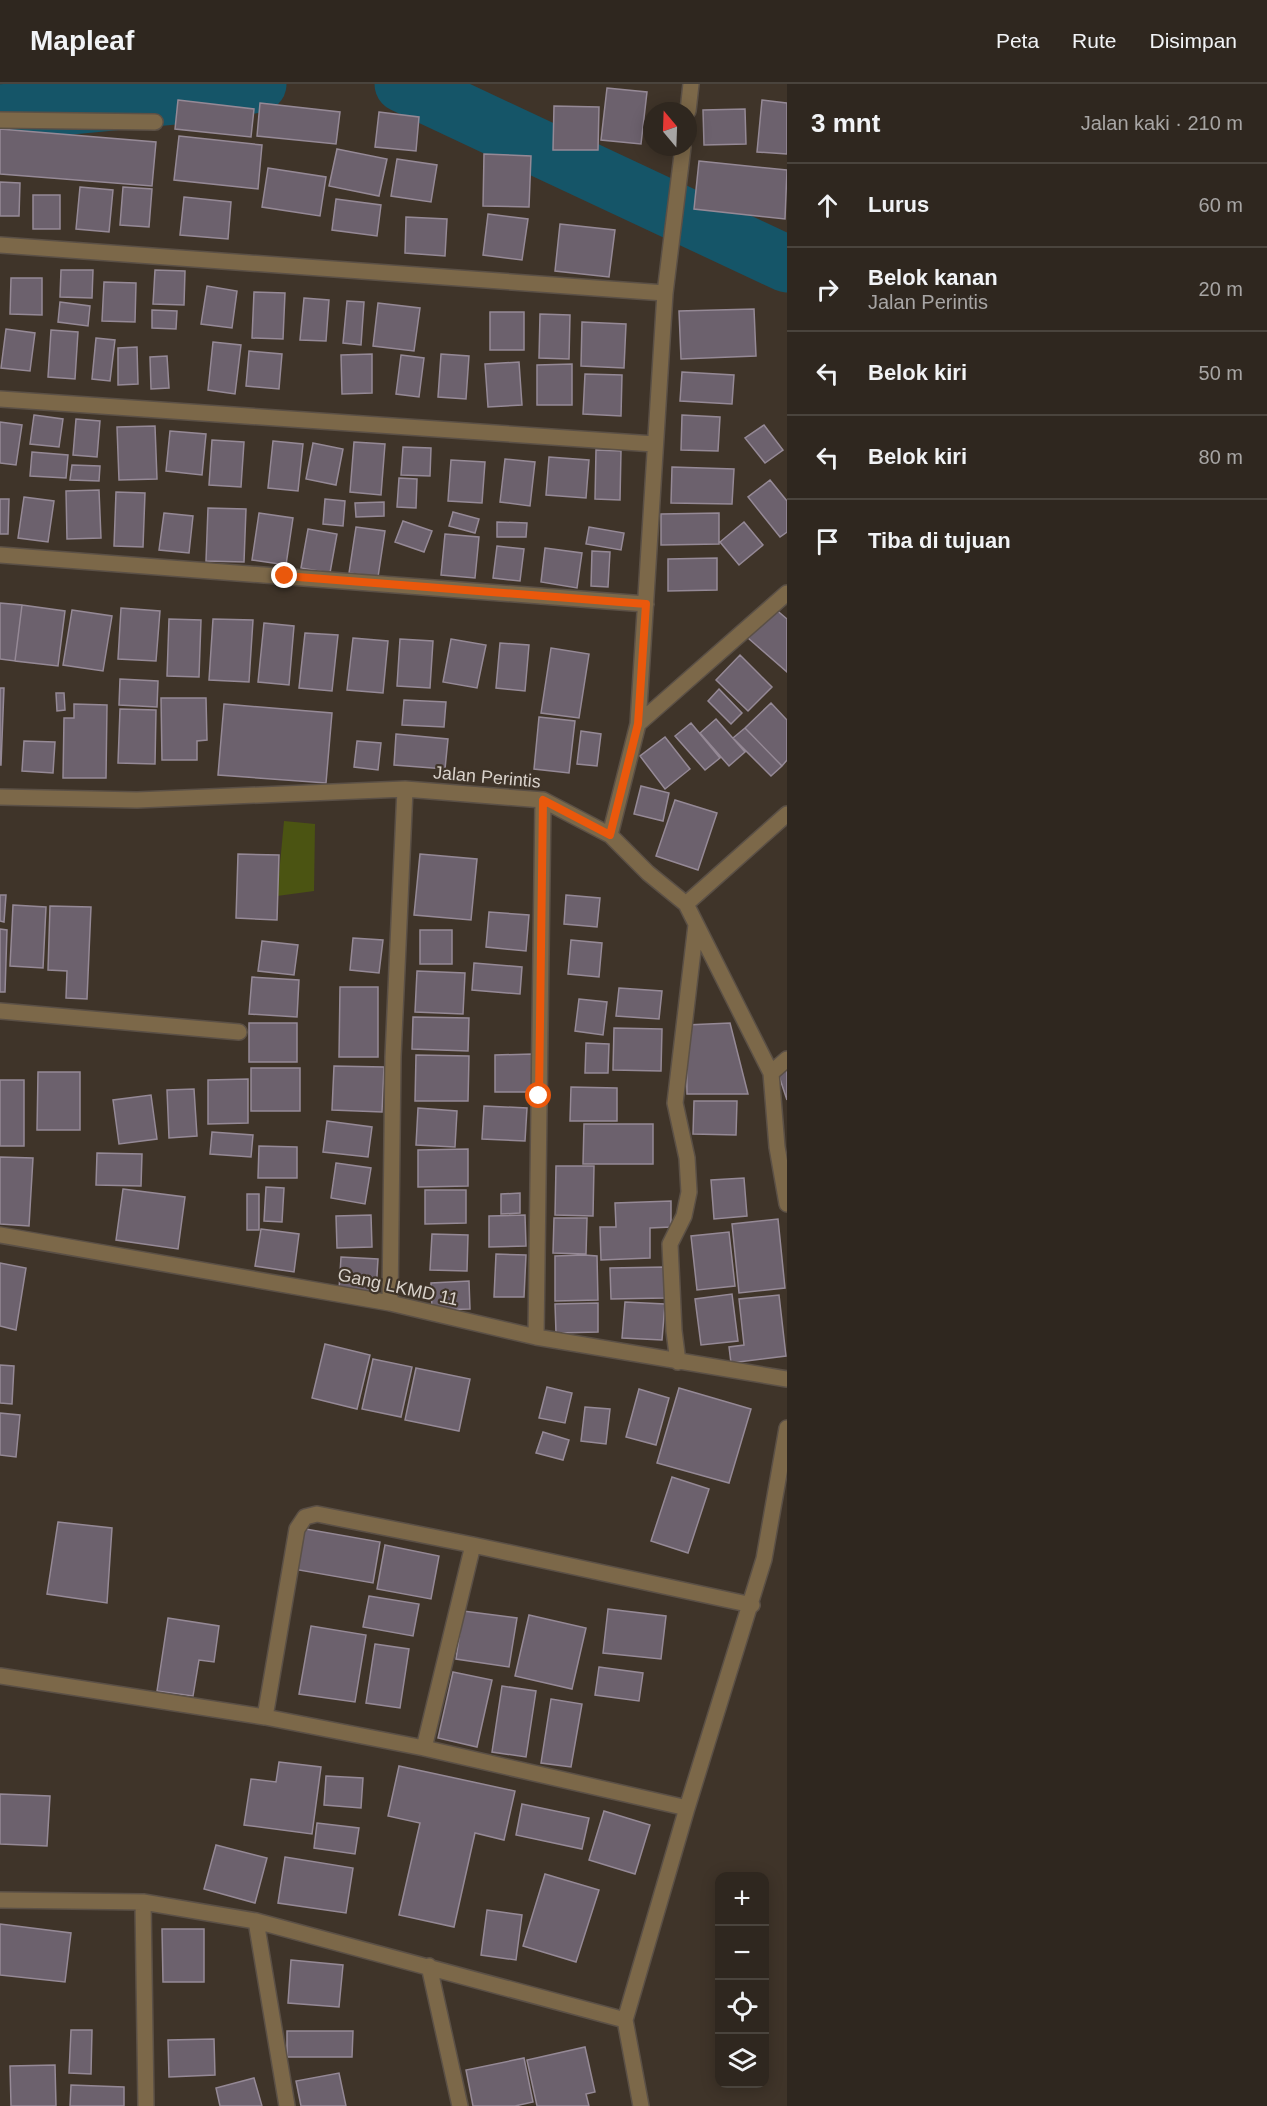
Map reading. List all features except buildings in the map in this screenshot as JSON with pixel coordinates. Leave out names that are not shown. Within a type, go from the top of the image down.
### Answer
[{"type":"street","points":[[689,102],[691,84]]},
{"type":"street","points":[[0,120],[155,122]]},
{"type":"street","points":[[610,835],[638,724],[665,293],[682,156]]},
{"type":"street","points":[[0,244],[665,293]]},
{"type":"street","points":[[0,399],[654,444]]},
{"type":"street","points":[[0,555],[646,604]]},
{"type":"street","points":[[638,724],[787,593]]},
{"type":"street","points":[[390,1303],[393,1057],[405,789]]},
{"type":"street","name":"Jalan Perintis","points":[[0,797],[137,800],[405,789],[543,800],[610,835],[648,873],[686,904],[771,1073],[777,1147],[787,1204]]},
{"type":"street","points":[[536,1337],[543,800]]},
{"type":"street","points":[[686,904],[787,814]]},
{"type":"street","points":[[678,1362],[674,1332],[670,1244],[684,1216],[689,1192],[687,1158],[675,1103],[696,925]]},
{"type":"street","points":[[0,1011],[239,1032]]},
{"type":"street","points":[[771,1073],[787,1059]]},
{"type":"street","name":"Gang LKMD 11","points":[[0,1235],[390,1303],[536,1337],[787,1379]]},
{"type":"street","points":[[641,2106],[625,2020],[687,1808],[752,1605],[764,1559],[787,1428]]},
{"type":"street","points":[[265,1717],[297,1528],[305,1517],[317,1514],[752,1605]]},
{"type":"street","points":[[424,1748],[473,1545]]},
{"type":"street","points":[[0,1676],[265,1717],[424,1748],[687,1808]]},
{"type":"street","points":[[0,1899],[143,1902],[256,1921],[625,2020]]},
{"type":"street","points":[[143,1902],[146,2106]]},
{"type":"street","points":[[256,1921],[287,2106]]},
{"type":"street","points":[[429,1966],[460,2106]]},
{"type":"green space","points":[[284,821],[315,824],[314,891],[277,896]]},
{"type":"waterway","points":[[0,113],[207,93],[258,84]]},
{"type":"waterway","points":[[403,84],[787,264]]},
{"type":"route","points":[[285,576],[646,604],[638,724],[610,835],[543,800],[539,1096]]}]
